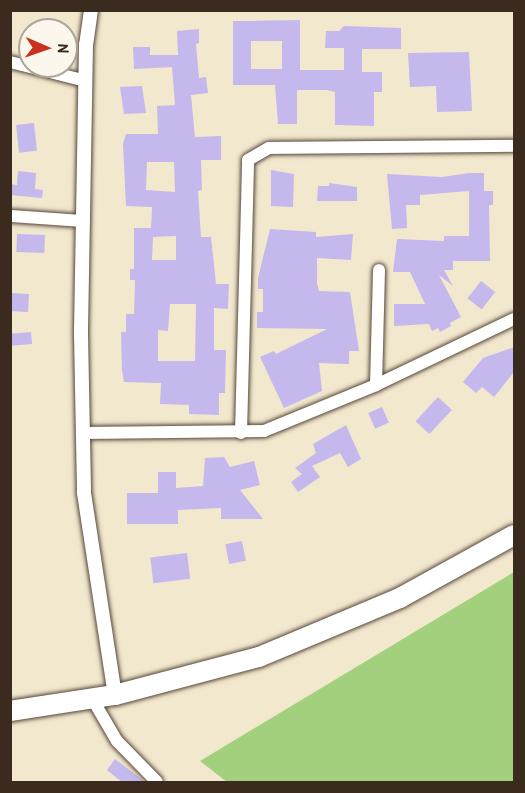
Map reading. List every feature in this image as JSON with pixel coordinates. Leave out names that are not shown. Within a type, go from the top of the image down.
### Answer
[{"type":"highway","points":[[10,711],[93,700],[192,678],[330,629],[400,598],[514,535]]},
{"type":"street","points":[[91,10],[86,81],[82,433],[89,540],[115,695]]},
{"type":"street","points":[[10,62],[86,81]]},
{"type":"street","points":[[241,434],[248,160],[269,148],[514,146]]},
{"type":"street","points":[[10,216],[84,221]]},
{"type":"street","points":[[376,385],[379,270]]},
{"type":"street","points":[[82,433],[241,434],[264,431],[376,385],[514,319]]},
{"type":"street","points":[[93,700],[117,741],[157,783]]},
{"type":"green space","points":[[514,572],[514,782],[227,782],[200,761]]},
{"type":"building","points":[[300,20],[300,70],[344,70],[344,48],[325,48],[326,31],[339,31],[344,26],[401,28],[401,49],[362,49],[362,72],[382,72],[382,92],[374,92],[374,126],[335,125],[335,92],[327,90],[297,90],[297,124],[278,124],[275,85],[233,85],[233,21]],"holes":[[[251,41],[282,41],[282,69],[251,69]]]},
{"type":"building","points":[[199,29],[199,43],[196,44],[199,78],[206,77],[208,93],[191,95],[195,137],[221,136],[221,160],[201,160],[202,190],[198,191],[201,237],[211,237],[216,284],[229,284],[228,309],[214,308],[214,350],[226,350],[225,393],[219,393],[219,415],[189,414],[189,405],[160,404],[161,383],[124,382],[122,371],[121,332],[126,332],[126,314],[134,314],[135,280],[130,280],[130,269],[134,269],[134,228],[151,228],[152,207],[126,206],[123,144],[126,134],[158,134],[157,106],[175,105],[172,67],[134,69],[133,47],[150,47],[150,55],[178,55],[177,31]],"holes":[[[147,162],[174,162],[175,192],[146,190]],[[176,236],[176,260],[152,260],[153,237]],[[170,304],[196,304],[195,361],[158,361],[158,330],[168,331]]]},
{"type":"building","points":[[469,52],[472,111],[437,112],[436,86],[410,87],[408,53]]},
{"type":"building","points":[[142,86],[146,113],[124,114],[120,87]]},
{"type":"building","points":[[34,123],[37,151],[19,153],[16,125]]},
{"type":"building","points":[[271,170],[294,174],[293,207],[271,206]]},
{"type":"building","points":[[18,171],[36,173],[35,189],[43,190],[42,198],[10,195],[10,184],[17,185]]},
{"type":"building","points":[[484,173],[484,191],[493,191],[493,205],[489,205],[490,261],[453,261],[453,270],[444,270],[453,286],[439,275],[461,317],[450,323],[451,326],[440,332],[438,328],[432,331],[429,324],[394,326],[394,304],[425,304],[410,272],[393,272],[397,239],[444,241],[444,236],[469,236],[469,191],[420,195],[420,205],[406,205],[407,228],[392,229],[387,174],[442,177]]},
{"type":"building","points":[[329,183],[357,187],[357,201],[317,201],[318,186],[329,186]]},
{"type":"building","points":[[270,229],[316,232],[316,237],[353,234],[351,260],[317,258],[317,284],[319,291],[350,292],[359,351],[349,351],[349,364],[319,363],[322,391],[284,408],[260,357],[274,351],[276,354],[327,329],[257,328],[257,312],[263,312],[263,289],[258,289],[258,278]]},
{"type":"building","points":[[17,234],[45,235],[44,253],[16,252]]},
{"type":"building","points":[[481,281],[495,292],[482,309],[467,298]]},
{"type":"building","points":[[10,293],[29,294],[28,312],[10,311]]},
{"type":"building","points":[[31,332],[32,344],[11,346],[10,334]]},
{"type":"building","points":[[514,347],[514,372],[494,397],[482,387],[476,393],[463,382],[483,358]]},
{"type":"building","points":[[438,397],[452,410],[429,434],[415,421]]},
{"type":"building","points":[[382,407],[389,423],[375,429],[368,413]]},
{"type":"building","points":[[346,425],[361,459],[348,467],[340,453],[312,466],[320,477],[298,492],[291,482],[302,474],[295,468],[316,453],[313,444]]},
{"type":"building","points":[[224,457],[230,467],[254,461],[260,485],[240,490],[263,519],[221,519],[221,508],[178,510],[178,524],[127,524],[127,493],[158,493],[158,472],[176,472],[176,488],[203,486],[205,458]]},
{"type":"building","points":[[242,541],[246,561],[229,564],[225,544]]},
{"type":"building","points":[[187,553],[190,579],[153,583],[150,558]]},
{"type":"building","points":[[115,759],[146,783],[123,783],[107,770]]}]
